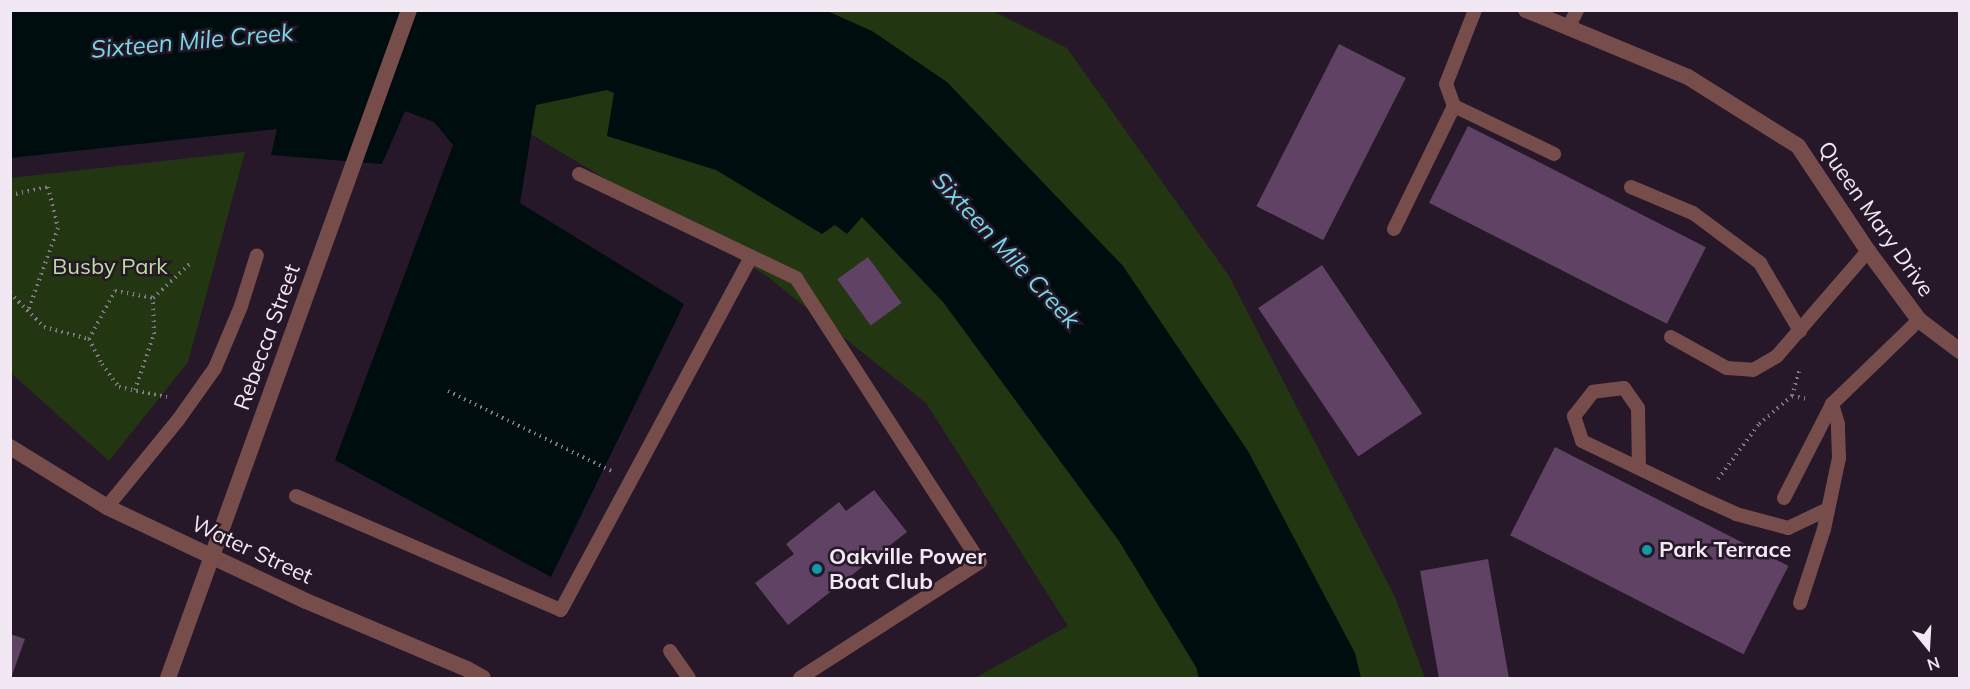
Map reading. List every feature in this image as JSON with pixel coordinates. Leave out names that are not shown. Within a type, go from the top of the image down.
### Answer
[{"type":"street","name":"Rebecca Street","points":[[168,678],[409,10]]},
{"type":"street","name":"Queen Mary Drive","points":[[1526,10],[1688,77],[1798,146],[1868,251],[1919,320],[1959,351]]},
{"type":"street","name":"Water Street","points":[[10,447],[107,507],[306,601],[467,669],[483,678]]},
{"type":"lane","points":[[1474,10],[1446,84],[1454,106],[1554,154]]},
{"type":"lane","points":[[1568,28],[1577,10]]},
{"type":"lane","points":[[1394,229],[1454,106]]},
{"type":"lane","points":[[579,174],[796,278],[980,562],[800,678]]},
{"type":"lane","points":[[1631,187],[1693,213],[1760,263],[1800,331]]},
{"type":"lane","points":[[1671,337],[1727,368],[1753,370],[1777,356],[1868,251]]},
{"type":"lane","points":[[107,507],[191,402],[215,368],[241,306],[257,255]]},
{"type":"lane","points":[[296,496],[561,610],[752,257]]},
{"type":"lane","points":[[1784,498],[1832,404],[1919,320]]},
{"type":"lane","points":[[1639,468],[1638,408],[1624,388],[1593,392],[1574,416],[1582,441],[1736,514],[1788,528],[1828,509]]},
{"type":"lane","points":[[1800,603],[1828,509],[1839,458],[1838,424],[1832,404]]},
{"type":"lane","points":[[670,651],[689,678]]},
{"type":"path","points":[[10,195],[48,187],[58,228],[28,311]]},
{"type":"path","points":[[135,390],[154,334],[153,298],[193,261]]},
{"type":"path","points":[[89,339],[115,291],[153,298]]},
{"type":"path","points":[[10,293],[44,327],[89,339],[102,364],[119,387],[191,402]]},
{"type":"path","points":[[447,391],[613,472]]},
{"type":"path","points":[[1703,499],[1759,424],[1792,396],[1832,404]]},
{"type":"green space","points":[[538,11],[993,11],[1067,48],[1229,276],[1395,597],[1425,678],[975,678],[1068,626],[926,403],[764,274],[496,113]]},
{"type":"green space","name":"Busby Park","points":[[245,152],[188,362],[109,461],[11,373],[11,178]]},
{"type":"water","name":"Sixteen Mile Creek","points":[[825,10],[872,31],[947,82],[1123,266],[1248,451],[1355,653],[1361,678],[1199,678],[1196,667],[1119,541],[943,302],[862,217],[847,234],[835,225],[822,234],[716,170],[607,136],[614,93],[607,90],[536,105],[520,203],[684,304],[551,577],[335,460],[453,145],[434,122],[405,111],[382,164],[271,155],[277,129],[11,158],[10,11]]},
{"type":"building","points":[[1339,44],[1406,78],[1323,240],[1256,206]]},
{"type":"building","points":[[1468,126],[1706,247],[1667,324],[1429,203]]},
{"type":"building","points":[[868,257],[902,303],[871,325],[837,279]]},
{"type":"building","points":[[1322,265],[1422,413],[1358,456],[1258,308]]},
{"type":"building","name":"Park Terrace","points":[[1555,447],[1788,566],[1743,654],[1510,535]]},
{"type":"building","name":"Oakville Power Boat Club","points":[[874,490],[907,532],[788,625],[755,583],[794,554],[786,544],[839,502],[846,511]]},
{"type":"building","points":[[1488,559],[1509,678],[1439,678],[1420,571]]},
{"type":"building","points":[[10,634],[25,639],[11,678],[10,678]]},
{"type":"place","name":"Park Terrace","points":[[1647,550]]},
{"type":"place","name":"Oakville Power Boat Club","points":[[817,569]]}]
